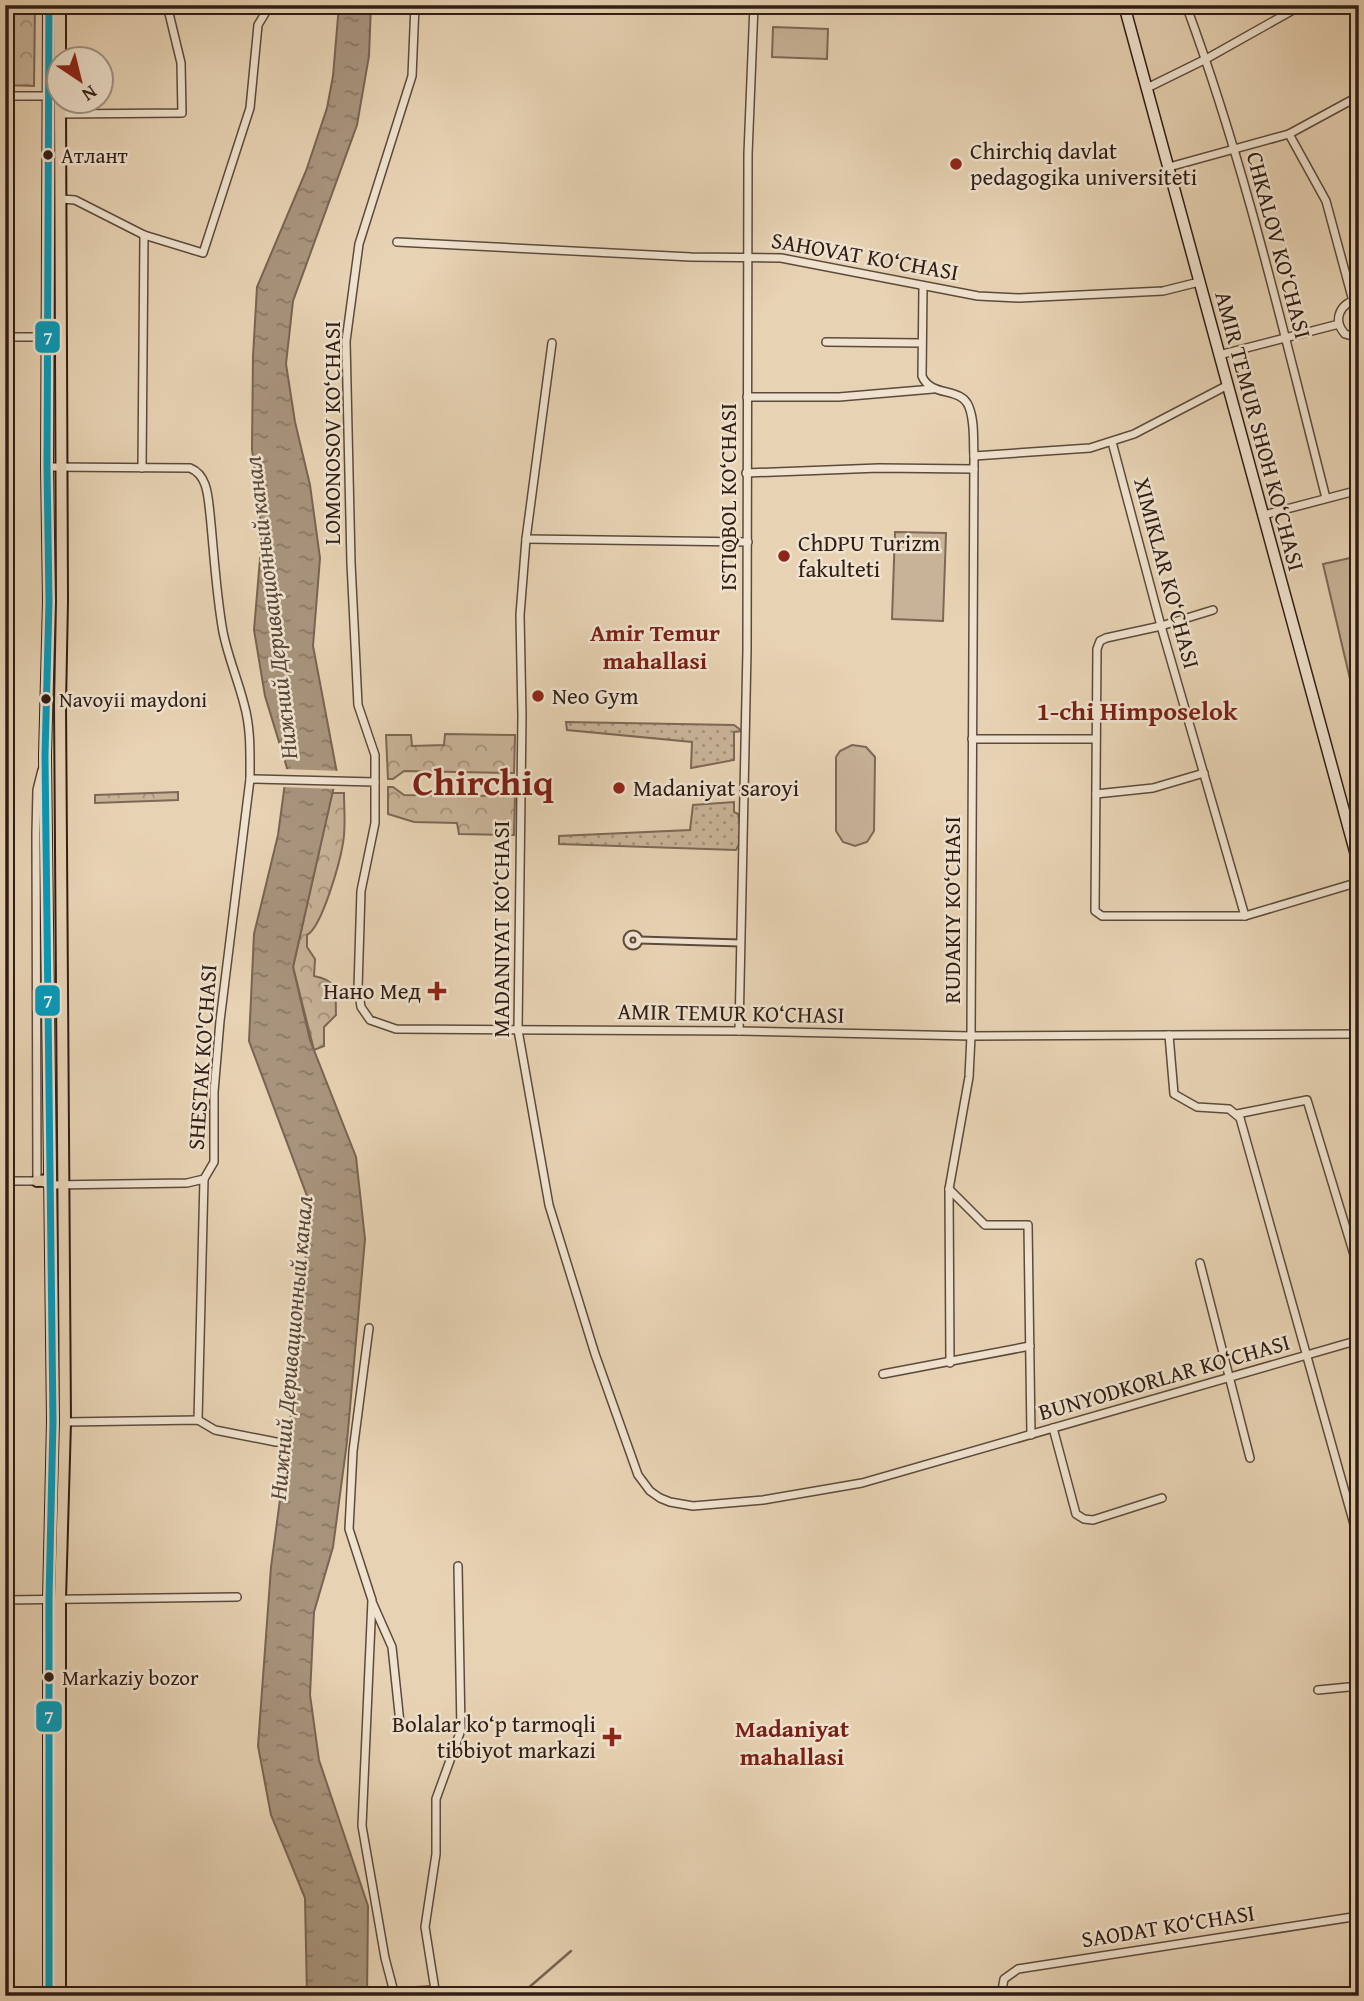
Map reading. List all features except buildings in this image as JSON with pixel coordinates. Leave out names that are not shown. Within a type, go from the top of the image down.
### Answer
[{"type":"main road","points":[[49,5],[52,46]]},
{"type":"main road","points":[[60,5],[60,46]]},
{"type":"main road","name":"AMIR TEMUR SHOH KO‘CHASI","points":[[1124,5],[1359,866]]},
{"type":"main road","points":[[49,1996],[55,1599],[65,1422],[55,1183],[46,756],[49,601],[48,337],[55,116]]},
{"type":"main road","points":[[60,116],[53,1421],[60,1996]]},
{"type":"main road","points":[[37,1181],[55,1183]]},
{"type":"street","points":[[116,114],[182,113],[181,63],[167,5]]},
{"type":"street","points":[[61,199],[75,200],[144,235],[203,253],[250,108],[258,25],[270,5]]},
{"type":"street","name":"LOMONOSOV KO‘CHASI","points":[[375,782],[375,755],[358,705],[351,563],[346,341],[359,244],[412,76],[415,5]]},
{"type":"street","name":"ISTIQBOL KO‘CHASI","points":[[739,1031],[748,542],[748,154],[754,5]]},
{"type":"street","name":"CHKALOV KO‘CHASI","points":[[1186,5],[1206,59],[1233,150],[1326,498]]},
{"type":"street","points":[[1147,88],[1206,59],[1302,5]]},
{"type":"street","points":[[5,96],[46,98]]},
{"type":"street","points":[[1168,167],[1289,134],[1358,98]]},
{"type":"street","points":[[1289,134],[1326,201],[1356,301],[1343,307],[1339,324],[1345,334],[1359,338]]},
{"type":"street","points":[[142,468],[144,235]]},
{"type":"street","name":"SAHOVAT KO‘CHASI","points":[[397,242],[691,257],[780,258],[978,296],[1019,298],[1163,291],[1199,282]]},
{"type":"street","points":[[923,286],[922,376],[926,384],[934,389]]},
{"type":"street","points":[[1219,355],[1339,324]]},
{"type":"street","points":[[5,337],[48,337]]},
{"type":"street","points":[[826,342],[921,343]]},
{"type":"street","name":"MADANIYAT KO‘CHASI","points":[[552,343],[526,540],[520,615],[522,716],[518,1030],[549,1205],[595,1354],[638,1475],[650,1491],[670,1503],[693,1506],[762,1500],[862,1483],[1031,1435]]},
{"type":"street","points":[[974,456],[1090,448],[1112,442],[1134,434],[1227,385]]},
{"type":"street","points":[[747,397],[839,397],[934,389]]},
{"type":"street","name":"RUDAKIY KO‘CHASI","points":[[934,389],[962,397],[966,401],[971,415],[974,456],[970,1077],[949,1189],[950,1363]]},
{"type":"street","name":"XIMIKLAR KO‘CHASI","points":[[1112,442],[1161,626],[1245,916]]},
{"type":"street","name":"SHESTAK KO'CHASI","points":[[47,467],[190,468],[202,478],[209,507],[223,629],[228,654],[245,705],[250,742],[250,779],[220,1021],[214,1092],[214,1162],[204,1179],[198,1420]]},
{"type":"street","points":[[746,473],[878,468],[974,469]]},
{"type":"street","points":[[1264,515],[1359,490]]},
{"type":"street","points":[[526,540],[748,542]]},
{"type":"street","points":[[1213,610],[1161,626],[1106,638],[1100,642],[1097,649],[1095,911],[1102,916],[1245,916],[1359,882]]},
{"type":"street","points":[[972,738],[1096,739]]},
{"type":"street","points":[[5,1181],[37,1181],[36,833],[37,790],[46,756]]},
{"type":"street","points":[[1096,794],[1153,788],[1204,773]]},
{"type":"street","points":[[250,779],[375,782]]},
{"type":"street","name":"AMIR TEMUR KO‘CHASI","points":[[375,782],[374,823],[361,891],[358,988],[359,999],[370,1020],[396,1029],[739,1031],[971,1036],[1359,1034]]},
{"type":"street","points":[[639,940],[741,943]]},
{"type":"street","points":[[1169,1035],[1174,1094],[1197,1107],[1229,1109],[1237,1114],[1307,1100],[1359,1271]]},
{"type":"street","name":"BUNYODKORLAR KO‘CHASI","points":[[1237,1114],[1359,1542]]},
{"type":"street","points":[[55,1183],[187,1183],[204,1179]]},
{"type":"street","points":[[949,1189],[985,1225],[1028,1225],[1031,1435]]},
{"type":"street","points":[[1200,1263],[1250,1458]]},
{"type":"street","points":[[369,1328],[353,1451],[349,1529],[372,1600],[392,1647],[401,1723]]},
{"type":"street","name":"BUNYODKORLAR KO‘CHASI","points":[[1031,1435],[1359,1340]]},
{"type":"street","points":[[883,1374],[1030,1346]]},
{"type":"street","points":[[65,1422],[198,1420],[215,1430],[276,1442]]},
{"type":"street","points":[[1053,1428],[1076,1514],[1093,1520],[1162,1498]]},
{"type":"street","points":[[372,1600],[362,1826],[385,1958],[394,1992],[435,1993],[425,1927],[436,1854],[436,1799],[461,1730],[458,1566]]},
{"type":"street","points":[[5,1600],[237,1597]]},
{"type":"street","points":[[1318,1690],[1359,1686]]},
{"type":"street","name":"SAODAT KO‘CHASI","points":[[1001,1996],[1004,1979],[1018,1969],[1359,1916]]},
{"type":"green space","points":[[5,5],[35,5],[34,86],[5,85]]},
{"type":"green space","points":[[773,27],[828,29],[827,59],[772,57]]},
{"type":"green space","points":[[895,532],[946,533],[943,621],[892,619]]},
{"type":"green space","points":[[1359,556],[1359,695],[1354,696],[1323,564]]},
{"type":"green space","points":[[566,722],[734,725],[742,731],[734,732],[734,760],[691,768],[692,742],[567,730]]},
{"type":"green space","points":[[445,734],[515,735],[514,773],[404,771],[393,779],[388,779],[386,735],[411,735],[412,746],[444,745]]},
{"type":"green space","points":[[852,745],[866,747],[875,757],[874,831],[867,842],[855,846],[843,842],[836,831],[836,757],[840,751]]},
{"type":"green space","points":[[388,787],[393,787],[404,795],[515,796],[514,835],[459,834],[457,823],[414,822],[388,814]]},
{"type":"green space","points":[[178,792],[178,800],[95,803],[95,795]]},
{"type":"green space","points":[[332,793],[344,793],[343,843],[319,920],[307,935],[307,947],[315,959],[314,976],[332,984],[336,1015],[324,1027],[324,1046],[314,1050],[293,967]]},
{"type":"green space","points":[[734,802],[734,812],[738,814],[740,828],[736,850],[559,844],[559,836],[690,830],[693,805]]},
{"type":"water","name":"Нижний Деривационный канал","points":[[339,5],[371,5],[369,56],[357,125],[293,301],[286,364],[295,422],[310,485],[320,558],[313,646],[337,773],[293,967],[310,1040],[356,1157],[365,1239],[347,1442],[333,1547],[314,1612],[310,1695],[319,1760],[368,1906],[367,1996],[307,1996],[305,1898],[271,1815],[258,1746],[271,1567],[305,1287],[307,1196],[249,1041],[254,934],[278,835],[287,768],[265,696],[254,630],[262,535],[252,449],[253,356],[257,287],[306,171],[327,108],[333,76]]},
{"type":"pier","points":[[283,769],[340,771],[337,789],[281,787]]},
{"type":"waterway","points":[[523,1996],[526,1990],[571,1951]]},
{"type":"transit line","name":"7","points":[[49,5],[49,601],[45,756],[53,1421],[49,1599],[49,1996]]},
{"type":"place","name":"Атлант","points":[[48,155]]},
{"type":"place","name":"Chirchiq davlat pedagogika universiteti","points":[[956,164]]},
{"type":"place","name":"ChDPU Turizm fakulteti","points":[[784,556]]},
{"type":"place","name":"Neo Gym","points":[[538,696]]},
{"type":"place","name":"Navoyii maydoni","points":[[46,699]]},
{"type":"place","name":"Madaniyat saroyi","points":[[619,788]]},
{"type":"place","name":"Нано Мед","points":[[437,991]]},
{"type":"place","name":"Markaziy bozor","points":[[49,1677]]},
{"type":"place","name":"Bolalar ko‘p tarmoqli tibbiyot markazi","points":[[612,1737]]},
{"type":"district","name":"Amir Temur mahallasi","points":[[655,647]]},
{"type":"district","name":"1-chi Himposelok","points":[[1137,711]]},
{"type":"district","name":"Chirchiq","points":[[483,782]]},
{"type":"district","name":"Madaniyat mahallasi","points":[[792,1743]]}]
